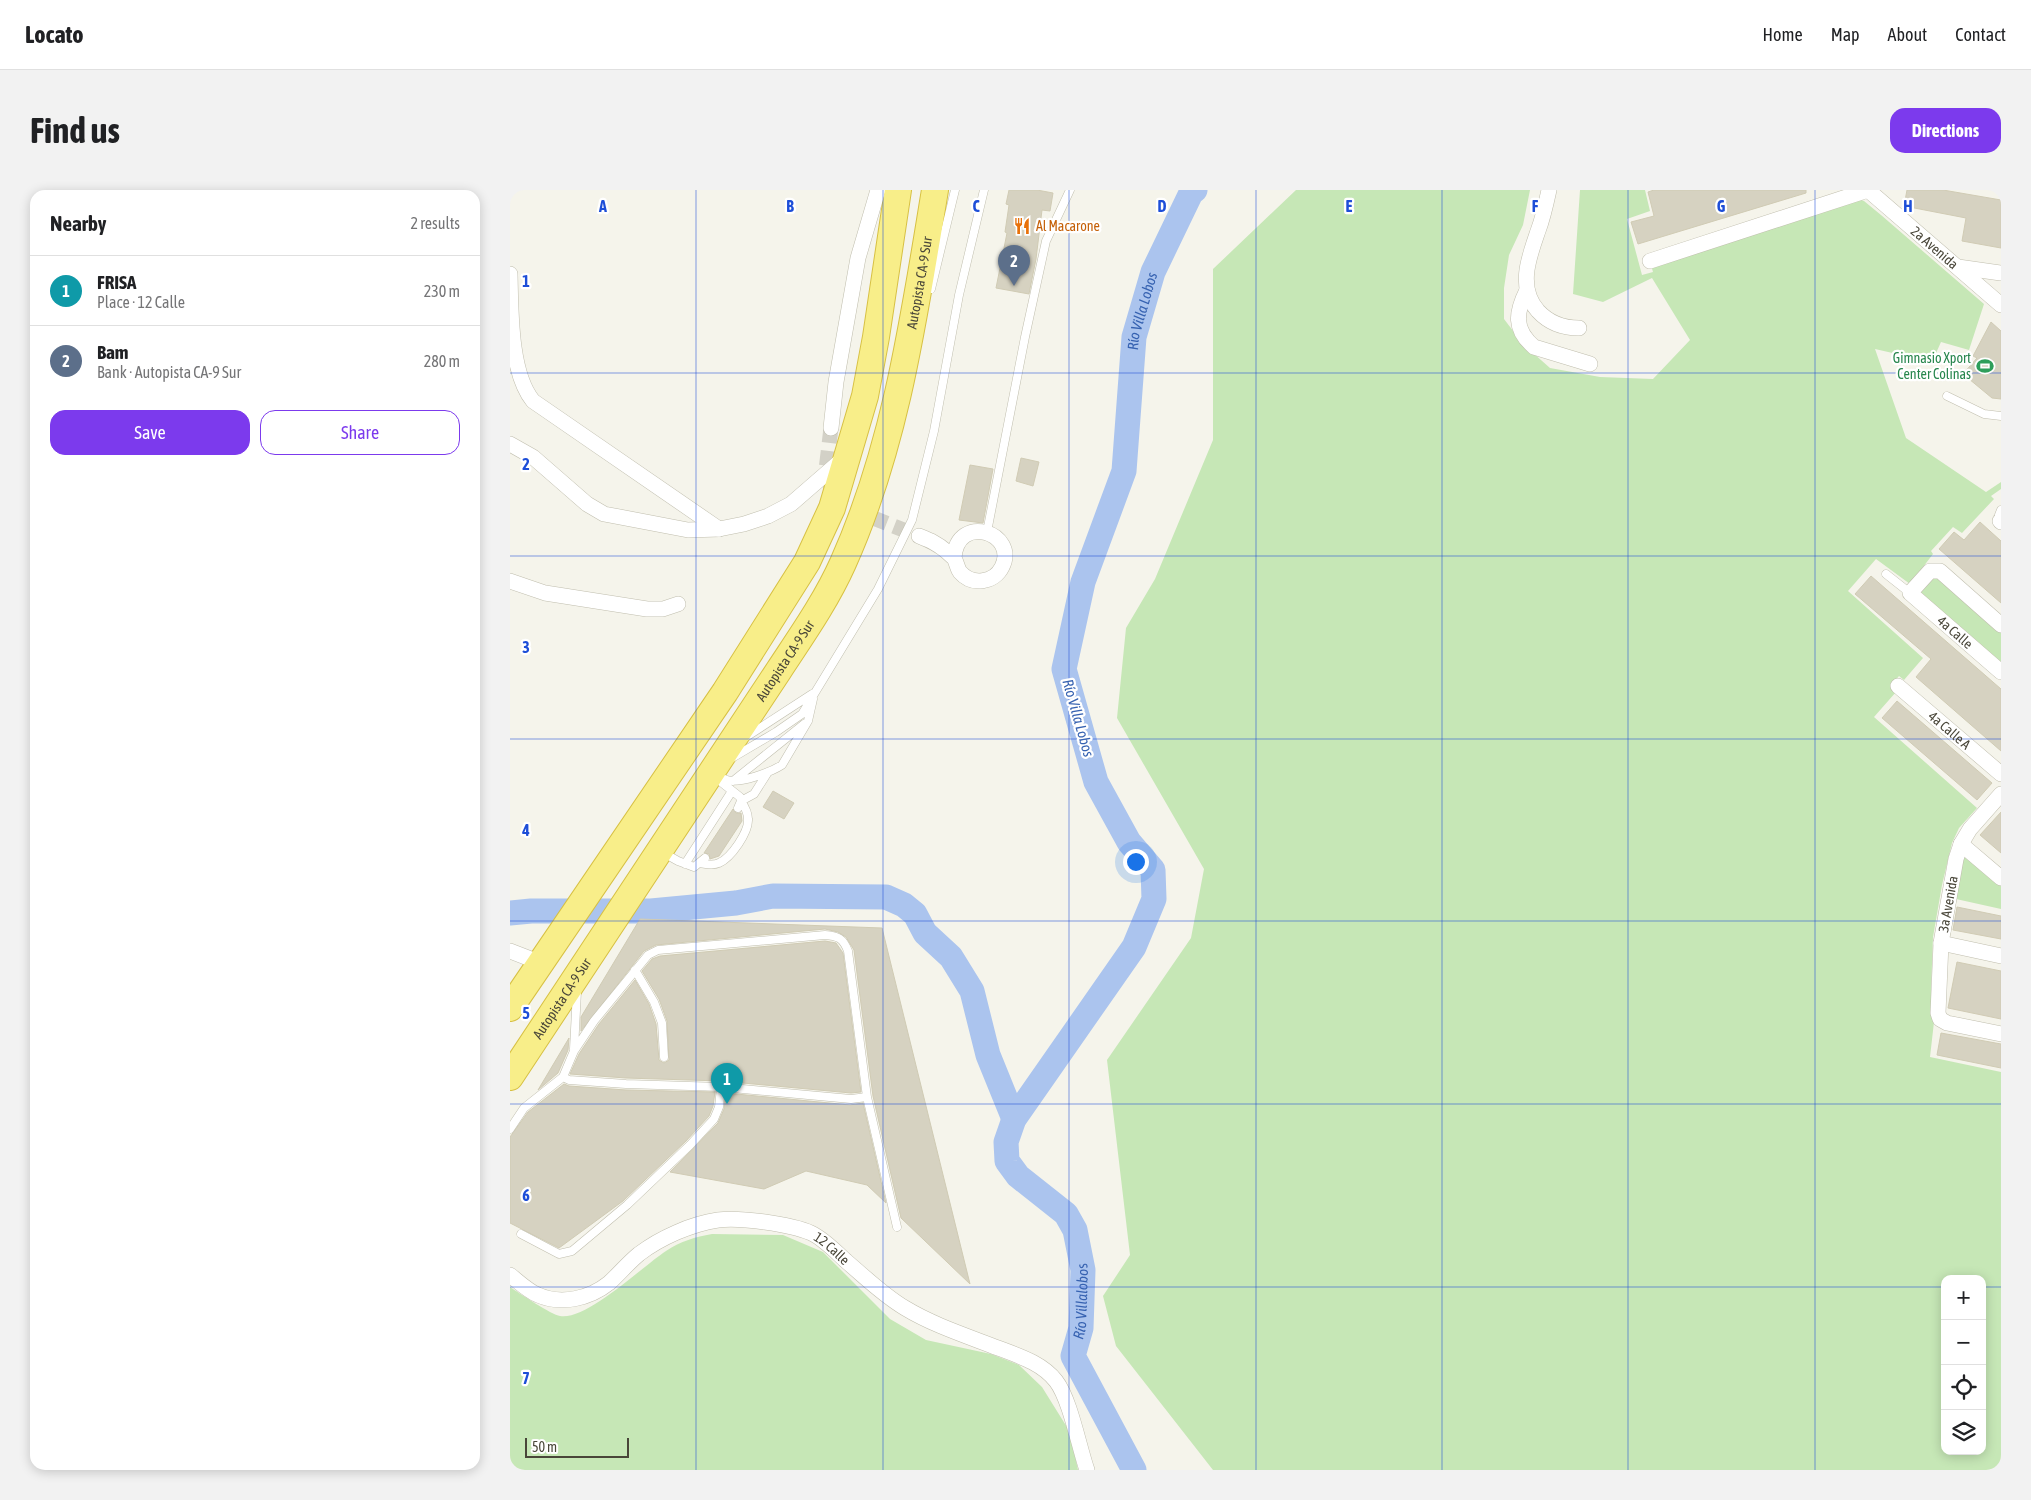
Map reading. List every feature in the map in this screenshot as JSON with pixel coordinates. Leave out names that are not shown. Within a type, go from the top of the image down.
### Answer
[{"type":"highway","points":[[510,1007],[725,692],[807,562],[832,508],[865,396],[898,190]]},
{"type":"highway","name":"Autopista CA-9 Sur","points":[[510,1077],[656,858],[719,769],[820,608],[843,565],[884,454],[913,342],[935,190]]},
{"type":"street","points":[[831,428],[836,382],[858,258],[878,190]]},
{"type":"street","points":[[1549,190],[1528,257],[1526,273],[1527,290],[1534,306],[1544,317],[1557,325],[1579,328]]},
{"type":"street","points":[[1650,265],[1868,190]]},
{"type":"street","name":"2a Avenida","points":[[1868,190],[2001,305]]},
{"type":"street","points":[[1958,267],[2001,273]]},
{"type":"street","points":[[510,274],[511,341],[515,370],[524,392],[533,401],[719,529]]},
{"type":"street","points":[[1527,290],[1518,316],[1519,326],[1527,340],[1534,347],[1590,364]]},
{"type":"street","points":[[510,444],[533,457],[587,504],[604,514],[688,530],[719,529],[744,524],[768,516],[791,504],[849,453]]},
{"type":"street","points":[[919,536],[935,542],[954,558],[960,572],[971,580],[986,580],[998,573],[1002,567],[1004,553],[999,540],[987,532],[973,532],[961,539],[957,545],[954,558]]},
{"type":"street","points":[[1910,593],[1925,575],[1934,570],[1940,571],[2001,625]]},
{"type":"street","points":[[510,581],[545,593],[647,609],[663,609],[678,604]]},
{"type":"street","name":"4a Calle","points":[[1910,593],[2001,672]]},
{"type":"street","name":"4a Calle A","points":[[1898,686],[2001,774]]},
{"type":"street","name":"3a Avenida","points":[[2001,794],[1970,829],[1961,844],[1956,859],[1941,943],[1938,1013],[1940,1019],[1947,1023],[2001,1034]]},
{"type":"street","points":[[1961,844],[2001,878]]},
{"type":"street","points":[[1941,943],[2001,956]]},
{"type":"street","points":[[510,951],[541,963]]},
{"type":"street","name":"12 Calle","points":[[510,1275],[537,1295],[552,1299],[569,1300],[584,1297],[609,1283],[638,1254],[658,1242],[700,1224],[719,1220],[744,1220],[810,1232],[825,1242],[880,1291],[904,1308],[925,1319],[1028,1359],[1056,1380],[1064,1394],[1087,1470]]},
{"type":"lane","points":[[930,294],[955,190]]},
{"type":"lane","points":[[719,769],[802,714],[838,658],[878,589],[912,520],[934,431],[959,295],[984,190]]},
{"type":"lane","points":[[987,532],[1046,241],[1070,190]]},
{"type":"lane","points":[[1947,396],[1984,414],[2001,416]]},
{"type":"lane","points":[[1886,574],[1910,593]]},
{"type":"lane","points":[[719,769],[768,772],[782,765],[808,721],[814,693]]},
{"type":"lane","points":[[719,769],[814,693]]},
{"type":"lane","points":[[719,769],[808,721]]},
{"type":"lane","points":[[719,769],[732,791],[740,797],[739,805]]},
{"type":"lane","points":[[739,805],[754,794],[768,772]]},
{"type":"lane","points":[[685,864],[732,791]]},
{"type":"lane","points":[[656,858],[694,866],[702,861],[713,865],[720,863],[732,853],[747,828],[747,811],[739,805]]},
{"type":"lane","points":[[510,1129],[524,1108],[562,1077],[574,1051],[594,1020],[648,955],[658,950],[825,935],[838,936],[845,941],[848,951],[867,1097],[897,1228]]},
{"type":"lane","points":[[635,970],[654,1002],[662,1023],[664,1057]]},
{"type":"lane","points":[[574,1051],[578,975]]},
{"type":"lane","points":[[562,1077],[569,1080],[721,1087],[851,1099],[867,1097]]},
{"type":"lane","points":[[521,1234],[559,1254],[572,1251],[627,1205],[714,1119],[719,1107],[721,1087]]},
{"type":"green space","points":[[1296,190],[1530,190],[1523,225],[1509,255],[1504,288],[1504,319],[1523,344],[1550,368],[1600,377],[1653,379],[1690,340],[1652,278],[1603,302],[1573,294],[1580,190],[1645,190],[1650,211],[1627,219],[1642,275],[1653,272],[1649,258],[1857,198],[1864,201],[1881,215],[1984,304],[1969,350],[1941,342],[1932,362],[1875,349],[1906,438],[1986,492],[2001,482],[2001,489],[1991,496],[1994,499],[1962,533],[1953,527],[1931,551],[1933,554],[1910,584],[1876,559],[1848,591],[1923,658],[1904,680],[1899,676],[1890,687],[1896,692],[1874,717],[1977,808],[1959,828],[1952,843],[1942,885],[1933,937],[1931,991],[1934,1022],[1930,1057],[2001,1072],[2001,1470],[1213,1470],[1116,1346],[1103,1296],[1130,1255],[1107,1060],[1191,938],[1204,869],[1117,718],[1126,628],[1155,579],[1213,440],[1213,269]]},
{"type":"green space","points":[[1940,571],[2001,625],[2001,672],[1910,593]]},
{"type":"green space","points":[[1965,857],[2001,886],[2001,909],[1956,899],[1963,858]]},
{"type":"green space","points":[[712,1234],[783,1235],[823,1252],[890,1319],[926,1340],[991,1354],[1019,1365],[1042,1387],[1070,1432],[1078,1470],[510,1470],[510,1287],[556,1315],[571,1315],[599,1302],[656,1258],[677,1245]]},
{"type":"building","points":[[1009,190],[1037,190],[1053,193],[1050,211],[1042,210],[1036,259],[1029,294],[996,288],[1007,233],[1005,232],[1009,205],[1006,204]]},
{"type":"building","points":[[1654,190],[1806,190],[1806,193],[1638,244],[1631,222],[1654,216],[1648,192]]},
{"type":"building","points":[[1907,190],[1943,190],[2001,200],[2001,248],[1962,241],[1966,218],[1904,206]]},
{"type":"building","name":"Gimnasio Xport Center Colinas","points":[[1991,322],[2001,331],[2001,399],[1992,398],[1963,374],[1977,358],[1973,356]]},
{"type":"building","points":[[1021,458],[1039,462],[1033,486],[1016,481]]},
{"type":"building","points":[[970,465],[993,469],[983,523],[959,520]]},
{"type":"building","points":[[1980,522],[2001,541],[2001,603],[1939,549],[1954,532],[1964,540]]},
{"type":"building","points":[[1871,576],[2001,689],[2001,751],[1916,677],[1931,659],[1855,594]]},
{"type":"building","points":[[1897,701],[1992,783],[1977,800],[1882,718]]},
{"type":"building","points":[[773,791],[794,803],[784,819],[763,807]]},
{"type":"building","points":[[733,809],[736,813],[741,813],[742,821],[719,856],[710,859],[709,854],[704,853]]},
{"type":"building","points":[[2001,812],[2001,853],[1980,835]]},
{"type":"building","points":[[1957,907],[2001,916],[2001,939],[1953,930]]},
{"type":"building","points":[[640,919],[882,928],[970,1284],[901,1218],[873,1096],[854,950],[846,937],[838,932],[825,929],[656,945],[644,951],[581,1031],[581,1017]]},
{"type":"building","points":[[825,941],[836,943],[843,953],[861,1092],[851,1093],[721,1081],[570,1074],[579,1054],[599,1024],[635,980],[649,1004],[656,1024],[659,1060],[664,1063],[669,1060],[667,1021],[659,999],[642,971],[652,959],[660,956]]},
{"type":"building","points":[[1957,962],[2001,971],[2001,1019],[1948,1008]]},
{"type":"building","points":[[1941,1033],[2001,1044],[2001,1068],[1937,1055]]},
{"type":"building","points":[[569,1038],[568,1050],[558,1073],[538,1090]]},
{"type":"building","points":[[564,1084],[569,1086],[626,1090],[715,1092],[709,1116],[686,1141],[623,1201],[559,1248],[510,1223],[510,1137],[528,1112]]},
{"type":"building","points":[[726,1093],[850,1105],[863,1103],[886,1203],[867,1185],[806,1171],[764,1189],[670,1172],[718,1123],[724,1109]]},
{"type":"waterway","name":"Río Villa Lobos","points":[[1134,1470],[1073,1356],[1081,1328],[1083,1270],[1075,1230],[1066,1214],[1018,1176],[1007,1161],[1006,1142],[1014,1119],[1134,947],[1154,899],[1153,870],[1129,842],[1096,782],[1064,669],[1083,582],[1124,471],[1134,337],[1153,272],[1191,193],[1195,190]]},
{"type":"waterway","points":[[510,913],[531,911],[651,911],[736,903],[773,896],[886,897],[904,905],[915,914],[925,933],[951,957],[972,991],[988,1055],[1014,1119]]},
{"type":"tunnel","points":[[831,428],[826,470],[832,493],[843,506],[919,536]]},
{"type":"place","name":"Al Macarone","points":[[1022,226]]},
{"type":"place","name":"Bam","points":[[1014,286]]},
{"type":"place","name":"Gimnasio Xport Center Colinas","points":[[1985,366]]},
{"type":"place","name":"FRISA","points":[[727,1104]]},
{"type":"water label","name":"Río Villalobos","points":[[1078,1302]]}]
